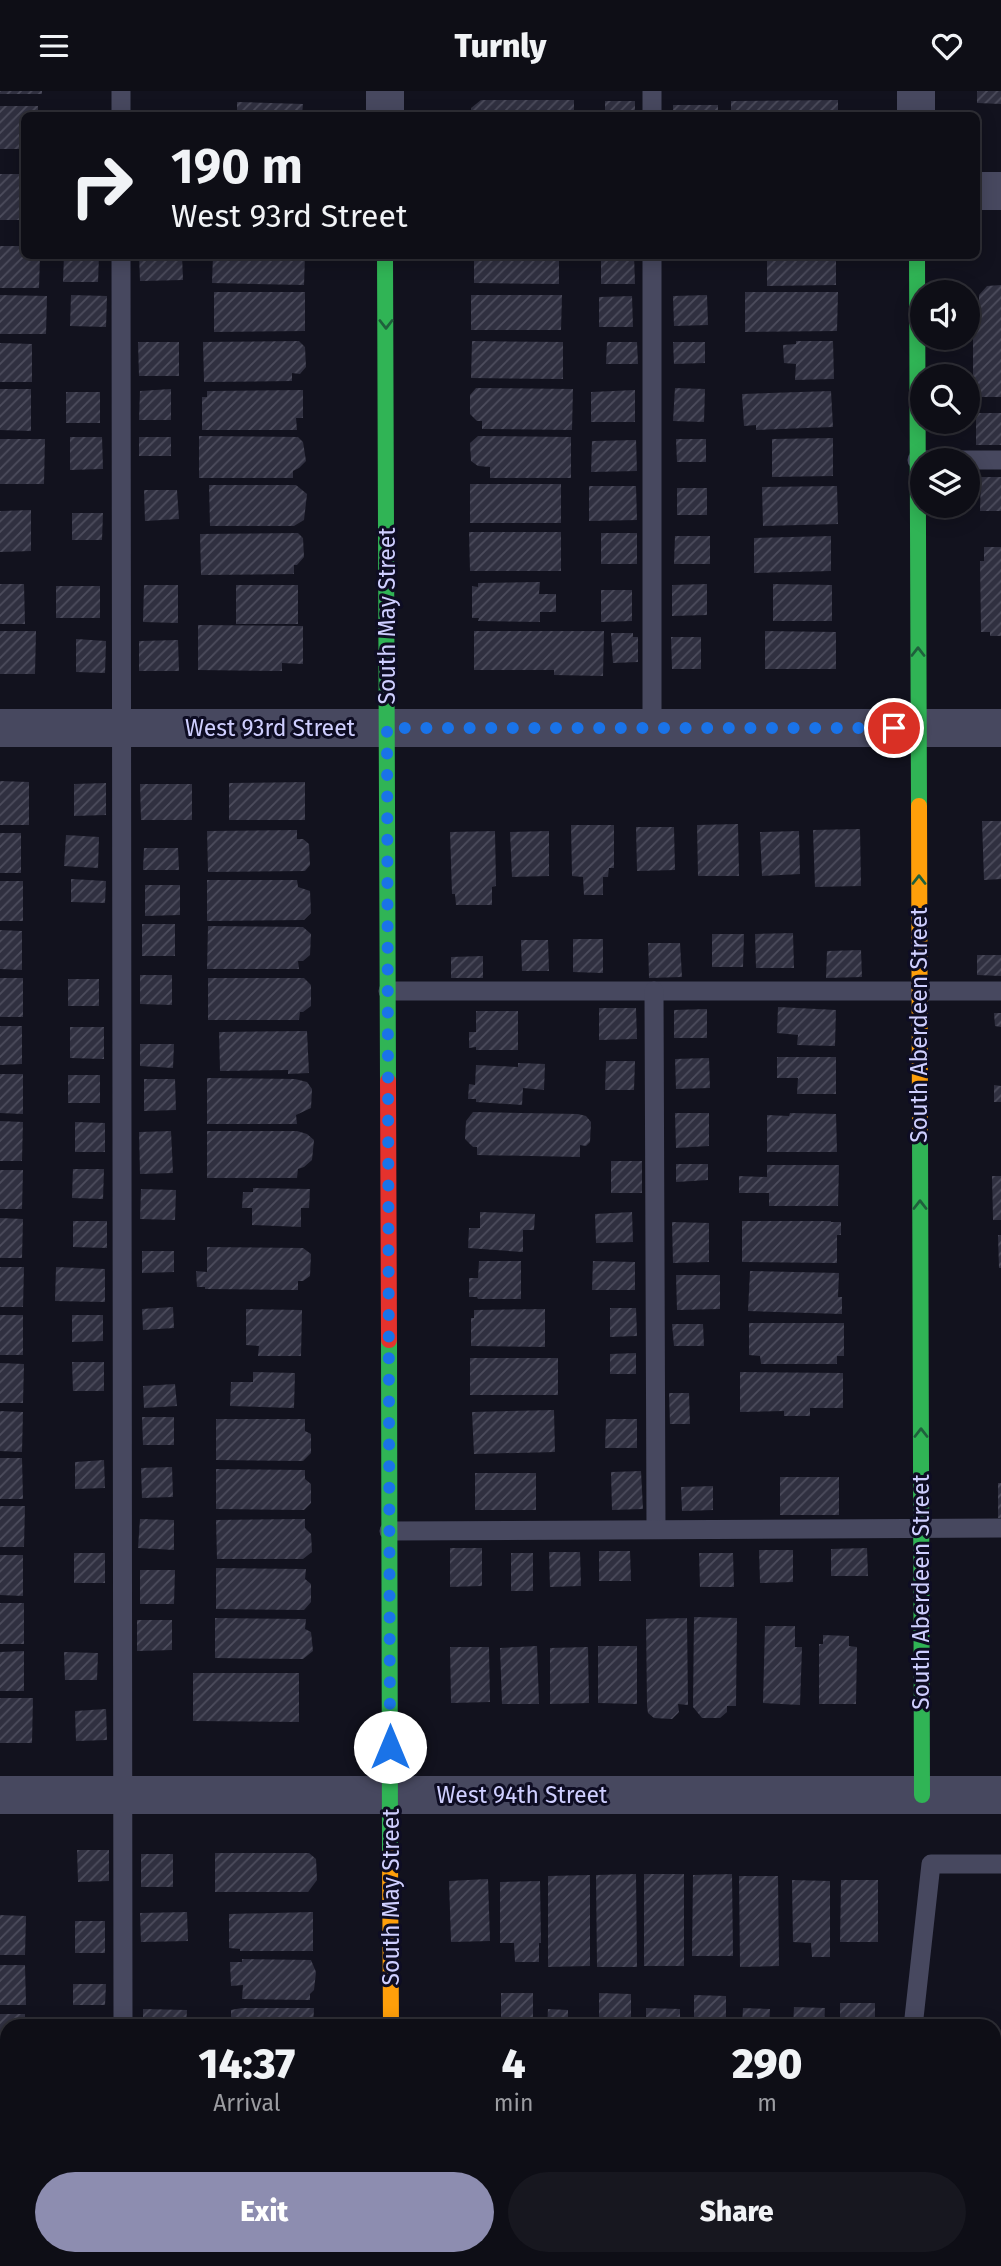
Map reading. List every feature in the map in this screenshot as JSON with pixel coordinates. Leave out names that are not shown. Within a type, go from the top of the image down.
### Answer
[{"type":"street","points":[[385,91],[385,112]]},
{"type":"street","points":[[916,91],[916,112]]},
{"type":"street","points":[[980,191],[1001,191]]},
{"type":"street","name":"South May Street","points":[[385,259],[391,2019]]},
{"type":"street","name":"South Aberdeen Street","points":[[916,259],[917,448]]},
{"type":"street","name":"South Aberdeen Street","points":[[917,518],[922,1795]]},
{"type":"street","name":"West 93rd Street","points":[[0,728],[1001,728]]},
{"type":"street","name":"West 94th Street","points":[[0,1795],[1001,1795]]},
{"type":"lane","points":[[121,91],[121,112]]},
{"type":"lane","points":[[652,91],[652,112]]},
{"type":"lane","points":[[121,259],[123,2019]]},
{"type":"lane","points":[[652,259],[652,728]]},
{"type":"lane","points":[[980,460],[1001,460]]},
{"type":"lane","points":[[388,991],[1001,991]]},
{"type":"lane","points":[[654,991],[656,1529]]},
{"type":"lane","points":[[389,1531],[1001,1528]]},
{"type":"lane","points":[[914,2019],[932,1864],[1001,1864]]},
{"type":"building","points":[[0,91],[42,91],[42,94],[0,94]]},
{"type":"building","points":[[977,91],[1001,91],[1001,104],[977,103]]},
{"type":"building","points":[[481,100],[574,100],[574,112],[471,112],[471,108]]},
{"type":"building","points":[[838,100],[838,112],[731,112],[731,101]]},
{"type":"building","points":[[605,101],[635,101],[635,112],[605,112]]},
{"type":"building","points":[[237,102],[303,104],[302,112],[237,112]]},
{"type":"building","points":[[673,105],[718,105],[718,112],[673,112]]},
{"type":"building","points":[[0,106],[38,106],[38,112],[21,112],[21,149],[0,149]]},
{"type":"building","points":[[0,174],[21,174],[21,220],[0,220]]},
{"type":"building","points":[[0,246],[21,246],[21,259],[40,259],[39,288],[0,288]]},
{"type":"building","points":[[64,259],[99,259],[98,282],[63,282]]},
{"type":"building","points":[[139,259],[182,259],[183,280],[140,281]]},
{"type":"building","points":[[213,259],[305,259],[304,285],[212,283]]},
{"type":"building","points":[[474,259],[559,259],[559,284],[474,283]]},
{"type":"building","points":[[601,259],[634,259],[635,284],[601,284]]},
{"type":"building","points":[[767,259],[836,259],[836,285],[767,286]]},
{"type":"building","points":[[1001,285],[1001,397],[980,397],[980,364],[973,364],[973,350],[980,350],[980,294],[987,286]]},
{"type":"building","points":[[214,292],[305,292],[305,331],[214,332]]},
{"type":"building","points":[[745,292],[838,292],[837,331],[745,332]]},
{"type":"building","points":[[0,295],[47,296],[46,334],[0,334]]},
{"type":"building","points":[[71,295],[107,296],[106,327],[70,326]]},
{"type":"building","points":[[471,295],[562,295],[561,330],[471,330]]},
{"type":"building","points":[[707,295],[708,325],[674,326],[673,296]]},
{"type":"building","points":[[632,296],[633,327],[599,327],[599,297]]},
{"type":"building","points":[[299,341],[305,347],[306,367],[300,374],[292,373],[292,381],[204,382],[203,342]]},
{"type":"building","points":[[472,341],[563,342],[563,379],[471,378]]},
{"type":"building","points":[[796,341],[833,341],[834,379],[795,380],[796,364],[784,363],[783,345],[796,344]]},
{"type":"building","points":[[138,342],[179,342],[179,376],[139,376]]},
{"type":"building","points":[[607,342],[637,342],[638,364],[606,364]]},
{"type":"building","points":[[673,342],[705,342],[705,363],[674,364]]},
{"type":"building","points":[[0,343],[32,344],[32,382],[0,382]]},
{"type":"building","points":[[476,388],[573,389],[572,430],[482,429],[482,421],[477,421],[470,414],[470,395]]},
{"type":"building","points":[[675,388],[705,389],[704,422],[673,421]]},
{"type":"building","points":[[0,389],[31,389],[31,431],[0,430]]},
{"type":"building","points":[[171,389],[171,420],[139,420],[140,391]]},
{"type":"building","points":[[303,390],[303,418],[296,418],[297,430],[202,430],[202,397],[207,397],[207,391]]},
{"type":"building","points":[[635,390],[635,422],[591,422],[591,392]]},
{"type":"building","points":[[831,391],[833,427],[756,430],[756,425],[744,426],[742,394]]},
{"type":"building","points":[[66,392],[100,392],[100,423],[66,423]]},
{"type":"building","points":[[980,413],[1001,413],[1001,445],[976,445],[976,434],[980,434]]},
{"type":"building","points":[[199,436],[298,437],[303,442],[306,461],[293,471],[293,478],[199,478]]},
{"type":"building","points":[[478,436],[571,437],[571,478],[490,478],[490,467],[478,466],[471,461],[470,443]]},
{"type":"building","points":[[70,437],[102,437],[103,469],[70,470]]},
{"type":"building","points":[[139,437],[171,437],[171,456],[139,456]]},
{"type":"building","points":[[833,438],[833,476],[772,477],[772,439]]},
{"type":"building","points":[[0,439],[45,439],[44,484],[0,484]]},
{"type":"building","points":[[676,439],[706,439],[706,462],[677,462]]},
{"type":"building","points":[[636,440],[637,471],[591,472],[592,441]]},
{"type":"building","points":[[981,477],[1001,477],[1001,511],[980,511]]},
{"type":"building","points":[[470,484],[561,484],[561,523],[470,523]]},
{"type":"building","points":[[209,485],[296,485],[307,494],[304,520],[294,526],[210,526]]},
{"type":"building","points":[[589,486],[636,486],[637,520],[589,521]]},
{"type":"building","points":[[837,486],[838,524],[763,526],[762,487]]},
{"type":"building","points":[[677,488],[707,488],[707,515],[677,515]]},
{"type":"building","points":[[144,490],[177,490],[179,519],[145,521]]},
{"type":"building","points":[[31,510],[31,551],[0,552],[0,511]]},
{"type":"building","points":[[72,513],[103,513],[102,540],[72,540]]},
{"type":"building","points":[[469,532],[561,532],[561,571],[470,571]]},
{"type":"building","points":[[298,533],[303,538],[304,557],[294,565],[294,574],[201,575],[200,534]]},
{"type":"building","points":[[601,533],[637,533],[637,564],[601,564]]},
{"type":"building","points":[[675,536],[710,536],[710,564],[674,564]]},
{"type":"building","points":[[831,536],[831,571],[754,573],[754,538]]},
{"type":"building","points":[[984,547],[1001,547],[1001,636],[990,636],[990,632],[981,632],[980,561],[984,561]]},
{"type":"building","points":[[540,582],[539,594],[556,594],[556,612],[540,612],[540,622],[478,621],[479,618],[472,618],[472,586],[478,587],[478,583]]},
{"type":"building","points":[[0,584],[24,584],[25,624],[0,624]]},
{"type":"building","points":[[707,584],[707,615],[672,616],[672,585]]},
{"type":"building","points":[[773,584],[832,585],[832,621],[773,621]]},
{"type":"building","points":[[144,585],[178,585],[178,623],[143,622]]},
{"type":"building","points":[[236,585],[298,585],[298,624],[236,624]]},
{"type":"building","points":[[56,586],[100,586],[100,618],[56,618]]},
{"type":"building","points":[[601,590],[632,590],[632,621],[601,622]]},
{"type":"building","points":[[198,625],[303,626],[303,664],[282,663],[282,671],[198,670]]},
{"type":"building","points":[[0,631],[36,631],[35,674],[0,674]]},
{"type":"building","points":[[474,631],[604,631],[603,676],[554,675],[554,670],[474,670]]},
{"type":"building","points":[[765,631],[836,632],[836,669],[765,669]]},
{"type":"building","points":[[611,633],[633,633],[633,637],[638,637],[638,662],[613,663]]},
{"type":"building","points":[[671,637],[701,637],[701,669],[672,669]]},
{"type":"building","points":[[76,639],[106,641],[105,673],[76,672]]},
{"type":"building","points":[[178,640],[179,671],[139,671],[139,641]]},
{"type":"building","points":[[0,781],[29,782],[29,825],[0,825]]},
{"type":"building","points":[[305,782],[305,820],[229,820],[229,783]]},
{"type":"building","points":[[106,783],[106,815],[74,816],[74,784]]},
{"type":"building","points":[[140,784],[192,784],[192,820],[141,820]]},
{"type":"building","points":[[982,821],[1001,821],[1001,879],[984,880]]},
{"type":"building","points":[[738,824],[739,876],[698,876],[697,825]]},
{"type":"building","points":[[571,825],[614,825],[614,868],[609,868],[608,877],[603,877],[603,895],[584,895],[583,877],[572,876]]},
{"type":"building","points":[[636,827],[674,827],[675,870],[637,871]]},
{"type":"building","points":[[860,829],[861,886],[815,887],[813,830]]},
{"type":"building","points":[[297,830],[297,839],[303,839],[309,844],[310,865],[305,871],[208,872],[207,831]]},
{"type":"building","points":[[495,831],[496,886],[492,887],[492,905],[456,905],[455,894],[452,894],[450,832]]},
{"type":"building","points":[[549,831],[549,876],[512,877],[510,832]]},
{"type":"building","points":[[799,831],[800,874],[762,876],[760,832]]},
{"type":"building","points":[[0,833],[21,833],[21,873],[0,873]]},
{"type":"building","points":[[66,835],[99,837],[98,868],[64,866]]},
{"type":"building","points":[[144,848],[178,848],[179,870],[143,870]]},
{"type":"building","points":[[71,879],[106,881],[105,903],[71,902]]},
{"type":"building","points":[[207,880],[297,880],[298,887],[310,891],[311,913],[304,920],[207,921]]},
{"type":"building","points":[[0,881],[23,881],[23,921],[0,921]]},
{"type":"building","points":[[145,885],[180,885],[180,915],[145,916]]},
{"type":"building","points":[[142,924],[175,924],[175,956],[142,956]]},
{"type":"building","points":[[208,926],[303,927],[311,934],[310,955],[303,961],[298,961],[299,969],[207,969]]},
{"type":"building","points":[[0,930],[22,931],[22,970],[0,969]]},
{"type":"building","points":[[793,933],[794,968],[756,968],[755,934]]},
{"type":"building","points":[[712,934],[744,934],[743,967],[712,967]]},
{"type":"building","points":[[573,939],[603,939],[603,973],[573,972]]},
{"type":"building","points":[[521,940],[548,940],[549,971],[522,971]]},
{"type":"building","points":[[648,943],[680,943],[682,977],[649,978]]},
{"type":"building","points":[[861,950],[862,977],[826,978],[827,951]]},
{"type":"building","points":[[977,955],[1001,955],[1001,976],[977,975]]},
{"type":"building","points":[[483,956],[483,978],[451,978],[451,957]]},
{"type":"building","points":[[140,975],[172,975],[172,1005],[140,1004]]},
{"type":"building","points":[[0,978],[23,978],[23,1017],[0,1017]]},
{"type":"building","points":[[208,978],[304,978],[311,985],[311,1006],[300,1012],[299,1020],[208,1020]]},
{"type":"building","points":[[68,979],[99,979],[99,1006],[68,1006]]},
{"type":"building","points":[[778,1007],[836,1010],[835,1046],[797,1045],[798,1035],[777,1033]]},
{"type":"building","points":[[599,1008],[636,1008],[637,1039],[599,1040]]},
{"type":"building","points":[[707,1009],[707,1038],[674,1038],[674,1010]]},
{"type":"building","points":[[476,1011],[518,1011],[518,1050],[469,1048],[469,1032],[476,1032]]},
{"type":"building","points":[[994,1013],[1001,1013],[1001,1027],[995,1026]]},
{"type":"building","points":[[0,1026],[22,1026],[22,1064],[0,1065]]},
{"type":"building","points":[[70,1027],[104,1027],[104,1059],[70,1058]]},
{"type":"building","points":[[307,1031],[309,1073],[288,1074],[288,1070],[220,1071],[219,1032]]},
{"type":"building","points":[[140,1044],[174,1044],[173,1068],[140,1066]]},
{"type":"building","points":[[777,1057],[836,1057],[836,1094],[797,1094],[798,1078],[777,1078]]},
{"type":"building","points":[[709,1058],[710,1088],[676,1089],[675,1059]]},
{"type":"building","points":[[606,1061],[635,1061],[634,1090],[605,1090]]},
{"type":"building","points":[[518,1063],[545,1064],[544,1090],[523,1088],[522,1105],[468,1099],[469,1084],[475,1085],[476,1065],[518,1067]]},
{"type":"building","points":[[0,1074],[23,1074],[23,1114],[0,1113]]},
{"type":"building","points":[[68,1075],[100,1075],[100,1103],[68,1103]]},
{"type":"building","points":[[207,1078],[295,1079],[307,1082],[312,1089],[311,1108],[296,1115],[297,1124],[207,1124]]},
{"type":"building","points":[[144,1079],[175,1079],[176,1110],[144,1111]]},
{"type":"building","points":[[994,1085],[1001,1086],[1001,1102],[994,1102]]},
{"type":"building","points":[[473,1112],[586,1116],[591,1122],[590,1142],[586,1146],[580,1145],[580,1157],[477,1155],[477,1147],[473,1147],[465,1139],[466,1121]]},
{"type":"building","points":[[675,1113],[709,1113],[709,1146],[676,1148]]},
{"type":"building","points":[[790,1113],[836,1114],[837,1152],[767,1152],[767,1115],[789,1116]]},
{"type":"building","points":[[0,1121],[23,1122],[22,1161],[0,1161]]},
{"type":"building","points":[[75,1122],[105,1123],[105,1152],[75,1152]]},
{"type":"building","points":[[171,1131],[173,1173],[140,1174],[139,1132]]},
{"type":"building","points":[[207,1131],[297,1131],[314,1140],[312,1160],[298,1169],[297,1178],[207,1178]]},
{"type":"building","points":[[611,1161],[642,1161],[642,1193],[611,1193]]},
{"type":"building","points":[[676,1164],[708,1164],[708,1180],[676,1182]]},
{"type":"building","points":[[767,1165],[839,1165],[838,1206],[769,1206],[769,1193],[739,1193],[739,1176],[767,1177]]},
{"type":"building","points":[[73,1169],[104,1169],[103,1199],[72,1198]]},
{"type":"building","points":[[0,1170],[23,1170],[22,1209],[0,1209]]},
{"type":"building","points":[[992,1176],[1001,1176],[1001,1220],[993,1220]]},
{"type":"building","points":[[253,1188],[310,1189],[309,1208],[301,1208],[301,1227],[252,1225],[252,1208],[242,1208],[243,1192],[253,1192]]},
{"type":"building","points":[[141,1189],[176,1190],[175,1220],[140,1219]]},
{"type":"building","points":[[480,1212],[535,1214],[534,1230],[523,1230],[523,1252],[468,1248],[469,1228],[480,1228]]},
{"type":"building","points":[[632,1212],[633,1242],[596,1243],[595,1214]]},
{"type":"building","points":[[0,1218],[23,1219],[22,1258],[0,1258]]},
{"type":"building","points":[[73,1221],[107,1221],[107,1248],[73,1247]]},
{"type":"building","points":[[742,1221],[841,1222],[841,1235],[837,1235],[837,1263],[742,1262]]},
{"type":"building","points":[[672,1222],[709,1223],[709,1262],[673,1263]]},
{"type":"building","points":[[998,1235],[1001,1235],[1001,1268],[999,1268]]},
{"type":"building","points":[[207,1247],[303,1248],[311,1254],[310,1276],[298,1281],[298,1290],[197,1287],[196,1271],[207,1272]]},
{"type":"building","points":[[142,1251],[174,1251],[174,1272],[142,1273]]},
{"type":"building","points":[[479,1261],[521,1261],[521,1299],[469,1297],[469,1278],[478,1278]]},
{"type":"building","points":[[593,1261],[635,1262],[635,1290],[592,1290]]},
{"type":"building","points":[[0,1267],[24,1267],[23,1307],[0,1307]]},
{"type":"building","points":[[56,1267],[105,1269],[105,1302],[55,1301]]},
{"type":"building","points":[[750,1271],[839,1273],[838,1297],[842,1297],[842,1314],[748,1311]]},
{"type":"building","points":[[676,1275],[720,1275],[720,1309],[677,1310]]},
{"type":"building","points":[[173,1307],[174,1328],[143,1330],[142,1309]]},
{"type":"building","points":[[610,1308],[636,1308],[637,1336],[610,1337]]},
{"type":"building","points":[[246,1309],[302,1310],[301,1356],[258,1356],[259,1346],[246,1345]]},
{"type":"building","points":[[545,1309],[545,1347],[471,1346],[471,1318],[474,1318],[474,1310]]},
{"type":"building","points":[[0,1315],[23,1315],[23,1355],[0,1355]]},
{"type":"building","points":[[72,1315],[103,1315],[103,1341],[72,1342]]},
{"type":"building","points":[[749,1323],[844,1323],[844,1356],[837,1356],[837,1364],[761,1364],[760,1356],[749,1355]]},
{"type":"building","points":[[672,1324],[703,1324],[704,1346],[674,1346]]},
{"type":"building","points":[[636,1353],[636,1374],[610,1374],[610,1354]]},
{"type":"building","points":[[470,1358],[558,1358],[558,1395],[470,1395]]},
{"type":"building","points":[[72,1362],[104,1362],[104,1391],[73,1391]]},
{"type":"building","points":[[0,1363],[24,1364],[23,1403],[0,1403]]},
{"type":"building","points":[[253,1372],[295,1373],[294,1408],[230,1406],[231,1382],[253,1382]]},
{"type":"building","points":[[740,1372],[843,1373],[843,1408],[810,1408],[810,1416],[784,1416],[784,1411],[740,1412]]},
{"type":"building","points":[[175,1384],[177,1406],[144,1408],[143,1386]]},
{"type":"building","points":[[669,1393],[689,1393],[690,1424],[670,1424]]},
{"type":"building","points":[[554,1410],[555,1452],[474,1454],[472,1412]]},
{"type":"building","points":[[0,1411],[23,1412],[22,1452],[0,1451]]},
{"type":"building","points":[[142,1417],[174,1417],[174,1445],[143,1445]]},
{"type":"building","points":[[216,1419],[305,1419],[305,1431],[311,1434],[311,1453],[303,1461],[216,1460]]},
{"type":"building","points":[[606,1419],[637,1419],[637,1448],[605,1448]]},
{"type":"building","points":[[0,1458],[22,1458],[23,1499],[0,1499]]},
{"type":"building","points":[[104,1460],[105,1488],[75,1489],[75,1462]]},
{"type":"building","points":[[172,1467],[173,1497],[142,1498],[141,1468]]},
{"type":"building","points":[[216,1469],[305,1470],[305,1479],[311,1484],[311,1503],[304,1510],[216,1509]]},
{"type":"building","points":[[641,1471],[643,1509],[612,1510],[611,1472]]},
{"type":"building","points":[[475,1473],[536,1473],[536,1510],[475,1510]]},
{"type":"building","points":[[780,1477],[839,1477],[839,1515],[780,1515]]},
{"type":"building","points":[[998,1483],[1001,1483],[1001,1518],[998,1518]]},
{"type":"building","points":[[713,1486],[713,1510],[682,1511],[681,1487]]},
{"type":"building","points":[[0,1506],[25,1506],[24,1547],[0,1547]]},
{"type":"building","points":[[140,1519],[174,1520],[174,1550],[138,1548]]},
{"type":"building","points":[[305,1519],[305,1528],[311,1534],[312,1552],[303,1559],[217,1559],[216,1520]]},
{"type":"building","points":[[450,1548],[482,1548],[482,1586],[450,1587]]},
{"type":"building","points":[[867,1548],[868,1576],[831,1576],[831,1549]]},
{"type":"building","points":[[759,1550],[793,1550],[793,1582],[760,1583]]},
{"type":"building","points":[[599,1551],[630,1551],[631,1581],[599,1581]]},
{"type":"building","points":[[549,1552],[580,1552],[581,1586],[550,1587]]},
{"type":"building","points":[[74,1553],[105,1553],[105,1583],[74,1583]]},
{"type":"building","points":[[511,1553],[533,1553],[533,1591],[511,1591]]},
{"type":"building","points":[[699,1553],[733,1553],[734,1587],[700,1587]]},
{"type":"building","points":[[0,1555],[23,1555],[23,1596],[0,1595]]},
{"type":"building","points":[[216,1568],[306,1569],[305,1579],[311,1584],[311,1602],[304,1610],[216,1609]]},
{"type":"building","points":[[140,1570],[175,1570],[174,1604],[140,1604]]},
{"type":"building","points":[[0,1603],[24,1603],[24,1644],[0,1644]]},
{"type":"building","points":[[694,1617],[737,1618],[736,1706],[727,1706],[727,1712],[720,1718],[702,1718],[693,1707]]},
{"type":"building","points":[[215,1618],[306,1619],[305,1629],[311,1632],[313,1651],[303,1659],[215,1658]]},
{"type":"building","points":[[687,1618],[688,1705],[678,1704],[679,1712],[672,1719],[654,1718],[648,1713],[647,1706],[646,1619]]},
{"type":"building","points":[[137,1620],[172,1620],[172,1650],[137,1651]]},
{"type":"building","points":[[765,1626],[795,1626],[795,1647],[802,1647],[800,1705],[763,1703]]},
{"type":"building","points":[[823,1635],[849,1636],[849,1646],[857,1647],[856,1704],[819,1704],[819,1644],[823,1644]]},
{"type":"building","points":[[537,1646],[539,1704],[502,1704],[500,1648]]},
{"type":"building","points":[[598,1646],[637,1646],[637,1704],[598,1703]]},
{"type":"building","points":[[450,1647],[489,1647],[490,1702],[451,1703]]},
{"type":"building","points":[[588,1647],[589,1703],[550,1704],[550,1648]]},
{"type":"building","points":[[24,1651],[24,1691],[0,1691],[0,1652]]},
{"type":"building","points":[[64,1652],[98,1653],[97,1680],[65,1680]]},
{"type":"building","points":[[193,1673],[299,1673],[299,1722],[193,1721]]},
{"type":"building","points":[[0,1698],[33,1698],[32,1743],[0,1743]]},
{"type":"building","points":[[106,1709],[107,1740],[76,1741],[75,1711]]},
{"type":"building","points":[[77,1850],[109,1850],[109,1881],[78,1882]]},
{"type":"building","points":[[215,1853],[309,1853],[316,1859],[317,1880],[308,1892],[215,1892]]},
{"type":"building","points":[[141,1854],[173,1854],[173,1887],[141,1887]]},
{"type":"building","points":[[636,1874],[637,1967],[597,1967],[596,1875]]},
{"type":"building","points":[[644,1874],[684,1874],[684,1966],[644,1966]]},
{"type":"building","points":[[732,1874],[733,1956],[692,1956],[693,1875]]},
{"type":"building","points":[[590,1875],[590,1966],[548,1967],[548,1876]]},
{"type":"building","points":[[739,1876],[778,1876],[779,1966],[740,1967]]},
{"type":"building","points":[[488,1879],[490,1941],[451,1942],[449,1881]]},
{"type":"building","points":[[792,1880],[830,1881],[830,1957],[812,1957],[811,1943],[793,1942]]},
{"type":"building","points":[[841,1880],[878,1880],[878,1942],[840,1942]]},
{"type":"building","points":[[540,1881],[539,1962],[515,1962],[514,1943],[500,1943],[500,1882]]},
{"type":"building","points":[[187,1912],[188,1941],[141,1942],[140,1913]]},
{"type":"building","points":[[313,1912],[313,1951],[240,1951],[229,1948],[229,1914]]},
{"type":"building","points":[[0,1915],[26,1916],[25,1955],[0,1955]]},
{"type":"building","points":[[75,1921],[105,1921],[105,1953],[75,1953]]},
{"type":"building","points":[[242,1959],[311,1960],[316,1972],[310,2000],[242,1999],[243,1985],[231,1986],[230,1962],[242,1962]]},
{"type":"building","points":[[0,1965],[25,1965],[26,2005],[0,2005]]},
{"type":"building","points":[[73,1984],[106,1984],[105,2005],[73,2005]]},
{"type":"building","points":[[501,1993],[533,1993],[533,2019],[501,2019]]},
{"type":"building","points":[[599,1993],[631,1994],[631,2019],[599,2019]]},
{"type":"building","points":[[694,1995],[726,1996],[726,2019],[694,2019]]},
{"type":"building","points":[[840,2003],[875,2003],[875,2019],[840,2019]]},
{"type":"building","points":[[794,2007],[825,2008],[824,2019],[793,2019]]},
{"type":"building","points":[[314,2008],[313,2019],[231,2019],[231,2010]]},
{"type":"building","points":[[646,2008],[680,2009],[680,2019],[646,2019]]},
{"type":"building","points":[[743,2008],[770,2009],[769,2019],[742,2019]]},
{"type":"building","points":[[143,2009],[187,2010],[186,2019],[143,2019]]},
{"type":"building","points":[[548,2009],[568,2010],[568,2019],[547,2019]]},
{"type":"building","points":[[0,2014],[25,2014],[25,2019],[0,2019]]},
{"type":"building","points":[[450,2017],[484,2017],[484,2019]]},
{"type":"traffic: fast","points":[[385,259],[388,1081]]},
{"type":"traffic: fast","points":[[917,259],[919,806]]},
{"type":"traffic: fast","points":[[920,1131],[922,1795]]},
{"type":"traffic: fast","points":[[389,1340],[390,1854]]},
{"type":"traffic: slow","points":[[919,806],[920,1131]]},
{"type":"traffic: slow","points":[[390,1854],[391,2019]]},
{"type":"traffic: jam","points":[[388,1081],[389,1340]]},
{"type":"route","points":[[390,1747],[387,728],[894,728]]}]
